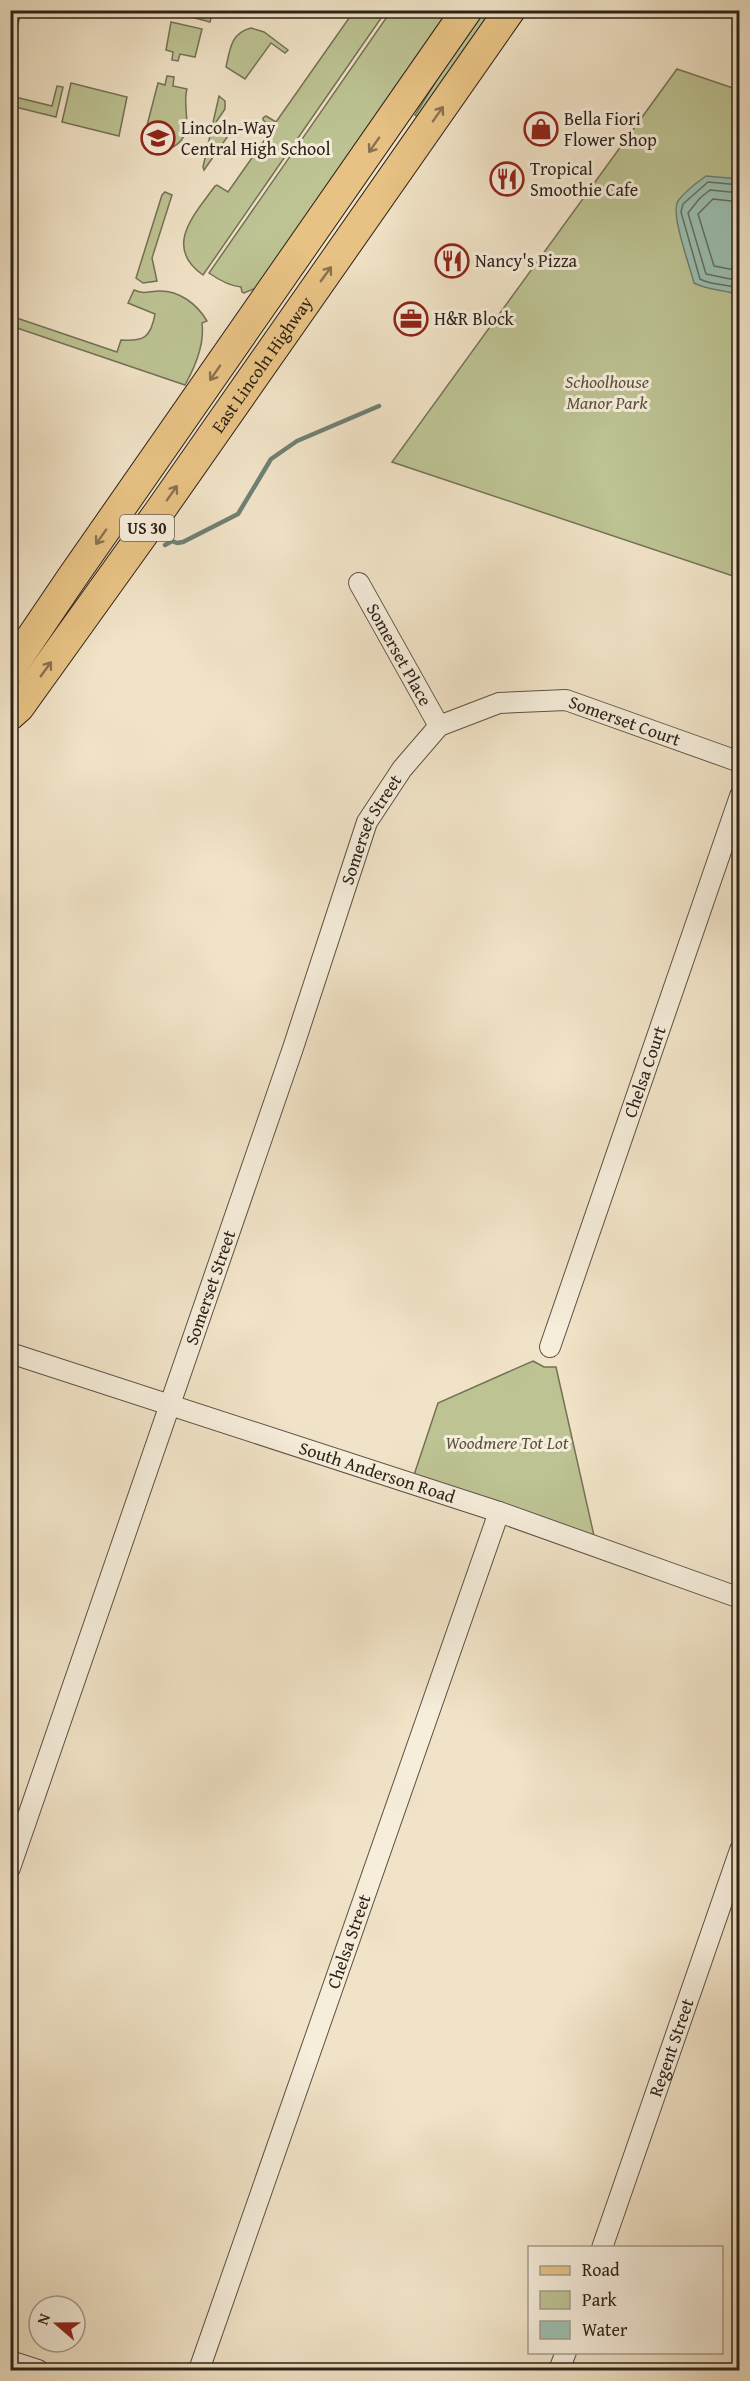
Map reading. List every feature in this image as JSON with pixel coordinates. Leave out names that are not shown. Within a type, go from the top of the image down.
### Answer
[{"type":"main road","name":"East Lincoln Highway","points":[[10,669],[467,10]]},
{"type":"main road","name":"East Lincoln Highway","points":[[10,715],[19,706],[159,512],[510,10]]},
{"type":"street","name":"Somerset Place","points":[[359,583],[439,726]]},
{"type":"street","name":"Somerset Court","points":[[439,726],[499,704],[566,700],[740,762]]},
{"type":"street","name":"Somerset Street","points":[[10,1868],[293,1048],[367,822],[402,769],[439,726]]},
{"type":"street","name":"Chelsa Court","points":[[550,1347],[740,796]]},
{"type":"street","name":"South Anderson Road","points":[[10,1353],[499,1512],[740,1598]]},
{"type":"street","name":"Chelsa Street","points":[[199,2370],[499,1512]]},
{"type":"street","name":"Regent Street","points":[[602,2246],[740,1850]]},
{"type":"street","points":[[559,2370],[565,2354]]},
{"type":"street","points":[[11,2363],[38,2370]]},
{"type":"green space","points":[[166,10],[213,10],[213,11],[210,22]]},
{"type":"green space","points":[[10,11],[21,11],[11,55]]},
{"type":"green space","points":[[354,11],[386,11],[203,275],[191,264],[185,253],[186,231],[191,220],[215,186],[228,192],[273,128],[263,118],[266,116],[276,122]]},
{"type":"green space","points":[[391,11],[455,11],[263,285],[244,293],[241,287],[228,284],[213,276],[209,273]]},
{"type":"green space","points":[[480,11],[495,11],[420,119],[415,115]]},
{"type":"green space","points":[[171,22],[202,29],[195,57],[180,54],[178,61],[172,60],[173,52],[166,50]]},
{"type":"green space","points":[[251,28],[264,32],[288,50],[285,53],[271,43],[245,79],[226,67],[230,48],[235,38],[244,30]]},
{"type":"green space","name":"Schoolhouse Manor Park","points":[[677,69],[739,90],[739,578],[392,462]]},
{"type":"green space","points":[[167,76],[174,77],[173,86],[187,89],[186,128],[180,142],[173,147],[143,141],[158,83],[165,85]]},
{"type":"green space","points":[[71,83],[127,97],[119,136],[62,122]]},
{"type":"green space","points":[[57,86],[63,87],[56,117],[11,106],[11,96],[52,106]]},
{"type":"green space","points":[[219,96],[225,101],[225,109],[214,125],[228,136],[204,170],[203,167]]},
{"type":"green space","points":[[165,192],[172,195],[152,258],[157,281],[143,283],[136,278],[162,195]]},
{"type":"green space","points":[[134,290],[173,293],[187,299],[207,321],[202,323],[201,347],[185,385],[11,326],[11,316],[117,352],[121,340],[141,339],[149,333],[153,322],[155,314],[128,303]]},
{"type":"green space","name":"Woodmere Tot Lot","points":[[533,1361],[544,1367],[556,1367],[595,1540],[413,1478],[438,1403]]},
{"type":"water","points":[[706,176],[739,179],[739,295],[694,283],[682,240],[676,208],[678,201]]},
{"type":"waterway","points":[[165,545],[172,541],[183,542],[238,514],[271,459],[297,441],[379,406]]},
{"type":"place","name":"Bella Fiori Flower Shop","points":[[541,129]]},
{"type":"place","name":"Lincoln-Way Central High School","points":[[158,138]]},
{"type":"place","name":"Tropical Smoothie Cafe","points":[[507,179]]},
{"type":"place","name":"Nancy's Pizza","points":[[452,261]]},
{"type":"place","name":"H&R Block","points":[[411,319]]}]
